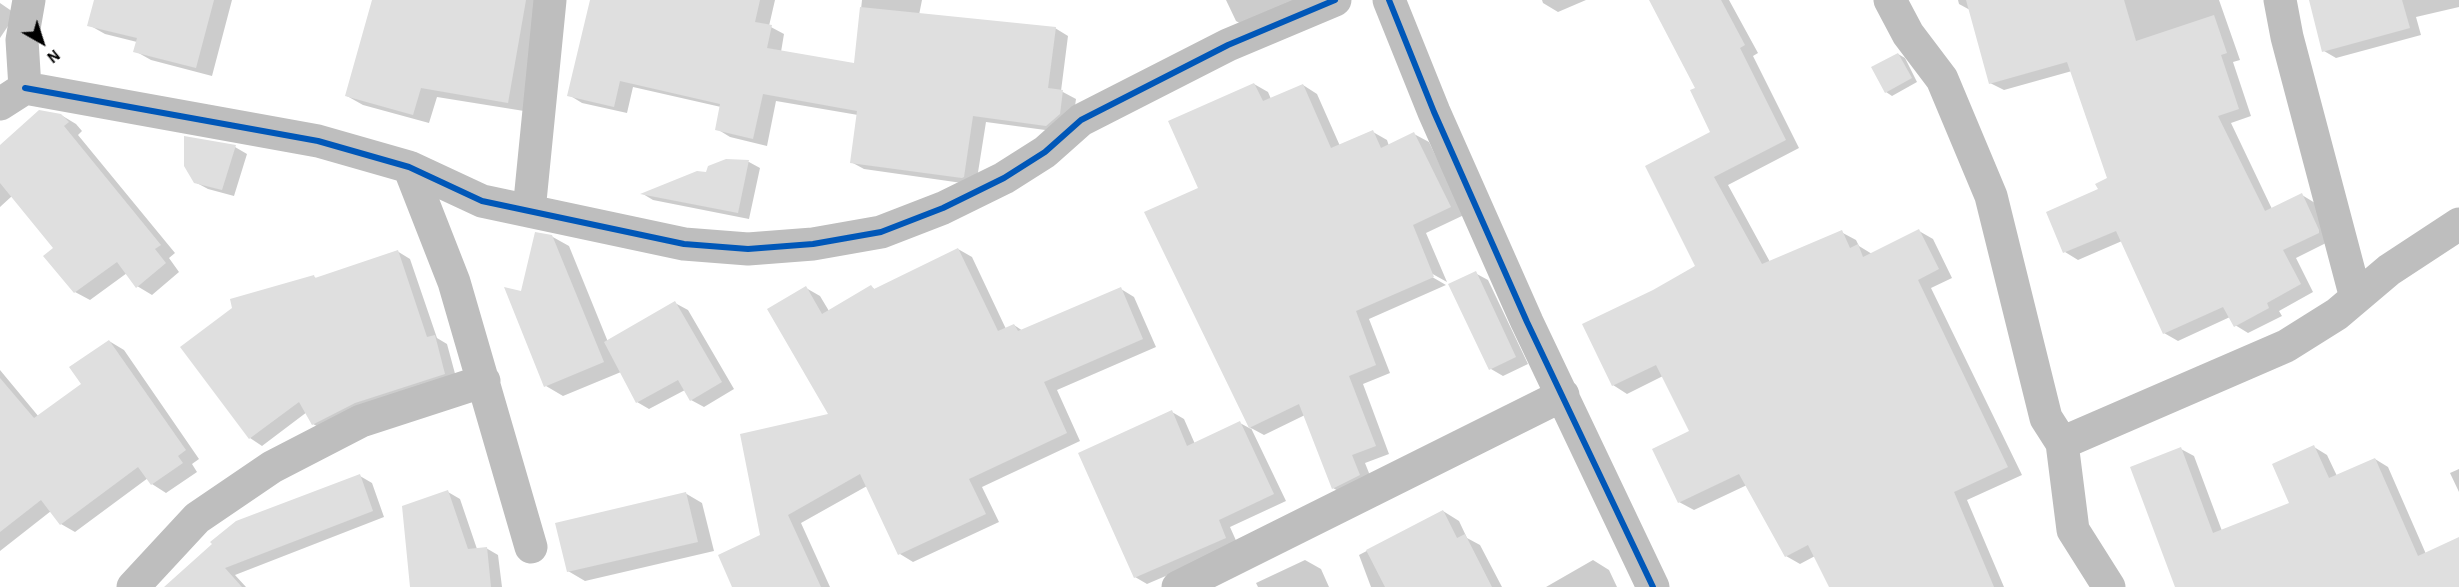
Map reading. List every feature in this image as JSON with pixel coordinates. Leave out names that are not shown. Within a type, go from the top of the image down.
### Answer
[{"type":"street","points":[[29,0],[12,96],[318,141],[410,167],[482,201],[684,244],[748,249],[813,244],[881,232],[943,208],[1004,178],[1045,152],[1081,120],[1228,45],[1335,0]]},
{"type":"street","points":[[529,211],[550,0]]},
{"type":"street","points":[[1389,0],[1443,133],[1527,322],[1653,587]]},
{"type":"street","points":[[1890,0],[1908,34],[1942,79],[1991,196],[2046,418],[2062,443],[2073,530],[2109,587]]},
{"type":"street","points":[[2280,0],[2292,60],[2356,298]]},
{"type":"street","points":[[410,167],[454,282],[531,547]]},
{"type":"street","points":[[2062,443],[2286,345],[2337,314],[2389,270],[2459,224]]},
{"type":"street","points":[[133,587],[197,518],[272,467],[361,421],[484,381]]},
{"type":"street","points":[[1178,587],[1563,395]]},
{"type":"building","points":[[94,0],[214,0],[196,68],[133,52],[137,38],[87,26]]},
{"type":"building","points":[[372,0],[526,0],[508,103],[421,88],[413,115],[345,96]]},
{"type":"building","points":[[590,0],[760,0],[755,22],[772,25],[767,48],[854,63],[860,7],[1056,27],[1048,88],[1063,90],[1060,114],[1046,126],[973,116],[962,178],[850,163],[857,111],[763,94],[753,139],[715,130],[720,104],[620,81],[614,107],[567,96]]},
{"type":"building","points":[[1649,0],[1721,0],[1745,45],[1740,48],[1786,140],[1714,177],[1762,264],[1842,230],[1850,248],[1858,244],[1863,257],[1919,229],[1939,269],[1918,280],[2008,467],[1954,492],[1994,587],[1829,587],[1808,545],[1785,557],[1739,474],[1678,503],[1652,449],[1689,431],[1656,365],[1612,386],[1582,324],[1653,290],[1695,266],[1645,166],[1710,132],[1690,90],[1695,88]]},
{"type":"building","points":[[1966,0],[2124,0],[2136,41],[2214,15],[2227,53],[2221,55],[2239,109],[2218,116],[2265,211],[2302,193],[2319,230],[2319,233],[2283,250],[2301,284],[2267,303],[2269,308],[2234,327],[2223,307],[2163,334],[2116,231],[2063,253],[2046,212],[2098,189],[2095,184],[2107,178],[2067,62],[1989,84]]},
{"type":"building","points":[[2309,0],[2402,0],[2410,28],[2322,52]]},
{"type":"building","points":[[1898,53],[1912,78],[1885,93],[1871,67]]},
{"type":"building","points":[[1254,83],[1263,101],[1303,84],[1331,148],[1373,130],[1381,148],[1414,132],[1451,207],[1413,225],[1434,277],[1356,311],[1376,365],[1349,376],[1376,446],[1352,455],[1360,475],[1332,489],[1299,404],[1249,428],[1144,212],[1198,188],[1168,121]]},
{"type":"building","points":[[39,110],[61,114],[69,122],[64,126],[161,245],[155,249],[166,263],[136,288],[117,262],[74,293],[43,256],[53,248],[0,183],[0,145]]},
{"type":"building","points":[[184,136],[236,145],[222,190],[194,183],[184,166]]},
{"type":"building","points":[[726,159],[749,160],[738,213],[640,194],[697,171],[706,172],[708,166]]},
{"type":"building","points":[[535,232],[552,235],[604,362],[544,387],[504,287],[521,291]]},
{"type":"building","points":[[958,248],[998,331],[1014,324],[1018,331],[1121,287],[1143,339],[1044,382],[1067,433],[969,479],[986,514],[898,555],[860,474],[788,515],[821,587],[732,587],[718,555],[760,535],[740,434],[828,414],[767,309],[806,286],[822,314],[871,285],[874,289]]},
{"type":"building","points":[[398,250],[427,337],[435,335],[445,374],[355,403],[312,425],[299,402],[249,439],[180,347],[232,308],[230,299],[314,275],[315,278]]},
{"type":"building","points":[[1476,271],[1516,357],[1489,370],[1448,284]]},
{"type":"building","points":[[675,301],[722,382],[690,401],[678,380],[636,403],[604,342]]},
{"type":"building","points":[[109,340],[186,450],[178,456],[183,463],[151,485],[138,467],[60,525],[41,500],[0,532],[0,378],[34,418],[81,384],[69,367]]},
{"type":"building","points":[[1172,410],[1187,446],[1240,421],[1274,494],[1219,520],[1226,538],[1134,578],[1078,453]]},
{"type":"building","points":[[2314,445],[2329,478],[2375,458],[2418,556],[2459,537],[2459,587],[2175,587],[2130,467],[2181,447],[2213,533],[2289,503],[2272,464]]},
{"type":"building","points":[[360,474],[373,511],[225,568],[242,587],[164,587],[212,544],[210,542],[236,521]]},
{"type":"building","points":[[448,490],[468,549],[487,547],[491,587],[410,587],[402,506]]},
{"type":"building","points":[[686,492],[698,542],[567,572],[555,523]]},
{"type":"building","points":[[1443,510],[1457,538],[1465,534],[1492,587],[1385,587],[1366,550]]},
{"type":"cycle path","points":[[25,88],[318,141],[409,167],[482,201],[684,244],[748,249],[813,244],[881,232],[943,208],[1004,178],[1045,152],[1081,120],[1228,45],[1335,0]]},
{"type":"cycle path","points":[[1389,0],[1434,112],[1527,322],[1653,587]]}]
